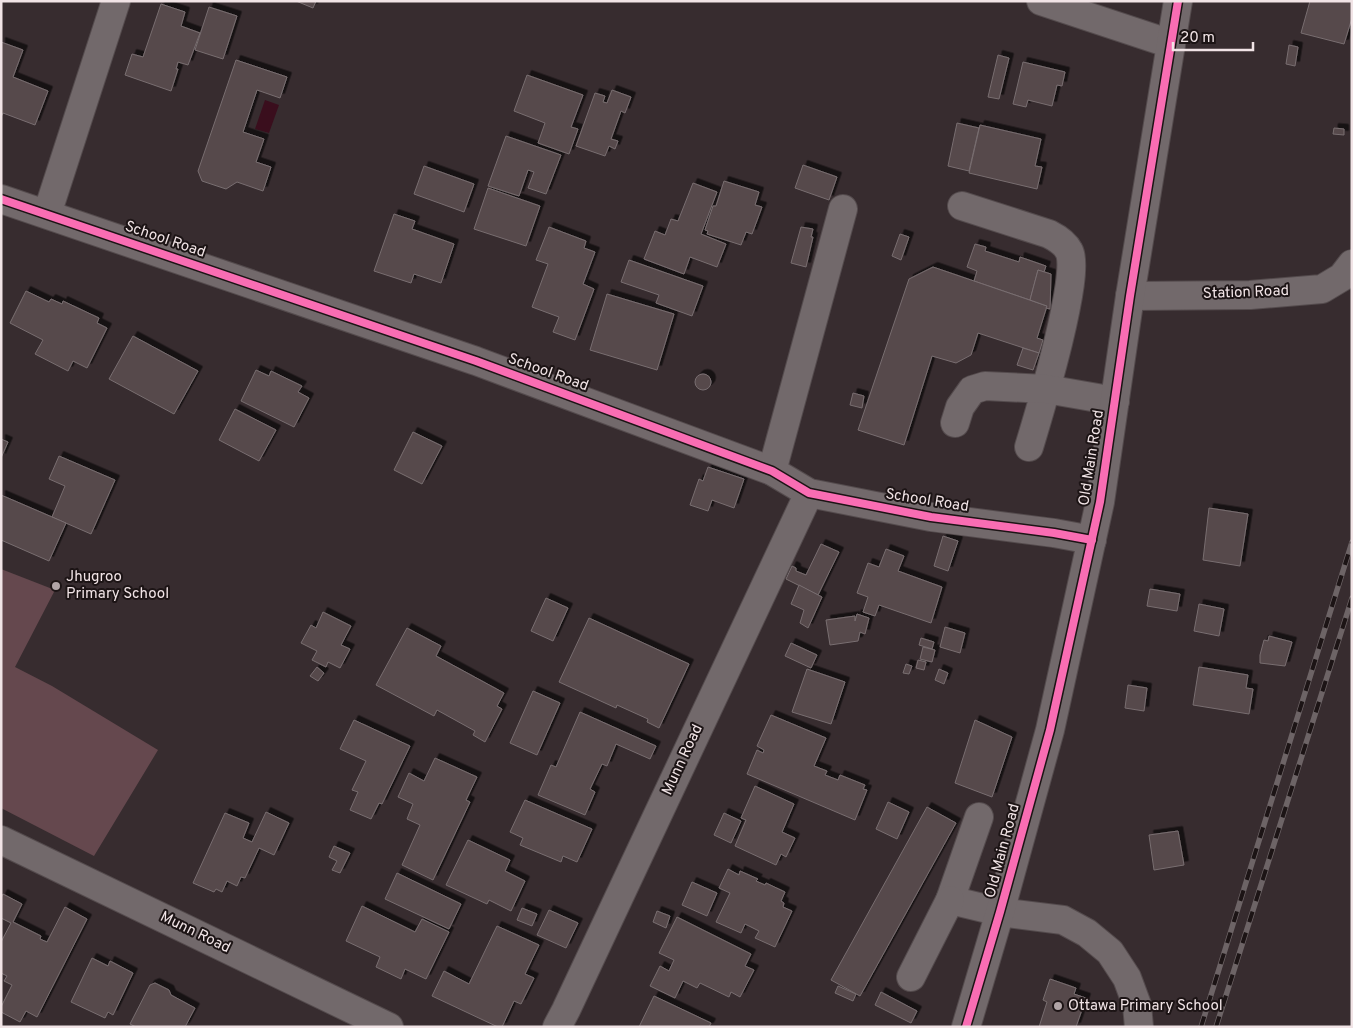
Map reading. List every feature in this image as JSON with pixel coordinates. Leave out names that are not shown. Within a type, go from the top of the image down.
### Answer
[{"type":"street","points":[[46,214],[116,1]]},
{"type":"street","points":[[1041,1],[1170,44]]},
{"type":"street","name":"Old Main Road","points":[[966,1027],[1050,730],[1100,502],[1130,296],[1178,1]]},
{"type":"street","name":"School Road","points":[[1,199],[476,361],[772,471],[809,494],[932,517],[1054,533],[1092,540]]},
{"type":"street","points":[[962,206],[1049,234],[1060,240],[1070,252],[1071,280],[1046,389],[1029,448]]},
{"type":"street","points":[[772,471],[843,209]]},
{"type":"street","name":"Station Road","points":[[1130,296],[1250,295],[1322,289],[1342,277],[1352,264]]},
{"type":"street","points":[[955,423],[960,407],[972,390],[985,386],[1046,389],[1114,402]]},
{"type":"street","name":"Munn Road","points":[[557,1027],[809,494]]},
{"type":"street","points":[[1054,533],[1073,563],[1081,588]]},
{"type":"street","points":[[911,977],[950,900],[979,817]]},
{"type":"street","name":"Munn Road","points":[[1,840],[389,1027]]},
{"type":"street","points":[[950,900],[1000,912],[1063,920],[1087,933],[1110,952],[1126,978],[1137,1005],[1139,1027]]},
{"type":"shaded area","points":[[265,100],[279,105],[269,133],[255,129]]},
{"type":"shaded area","points":[[1,569],[55,590],[15,667],[52,686],[158,750],[94,856],[1,808]]},
{"type":"building","points":[[296,1],[316,1],[313,8]]},
{"type":"building","points":[[1310,1],[1352,1],[1352,18],[1344,44],[1301,33]]},
{"type":"building","points":[[161,4],[185,12],[181,26],[200,33],[188,65],[178,62],[176,69],[178,69],[171,91],[125,75],[132,54],[143,57]]},
{"type":"building","points":[[209,7],[237,16],[223,59],[195,50]]},
{"type":"building","points":[[1,42],[23,50],[13,77],[48,91],[35,125],[3,113],[1,117]]},
{"type":"building","points":[[1289,45],[1298,47],[1295,66],[1286,64]]},
{"type":"building","points":[[998,55],[1009,58],[999,99],[988,97]]},
{"type":"building","points":[[236,60],[287,77],[280,98],[257,90],[243,132],[264,139],[256,162],[271,167],[263,191],[237,182],[226,189],[202,181],[198,171]]},
{"type":"building","points":[[1023,62],[1065,72],[1062,86],[1057,85],[1052,106],[1028,100],[1026,107],[1013,104]]},
{"type":"building","points":[[527,75],[583,95],[571,127],[578,129],[569,154],[538,143],[545,123],[514,111]]},
{"type":"building","points":[[612,90],[631,97],[625,113],[621,111],[611,139],[618,141],[615,149],[609,146],[605,156],[576,146],[595,93],[605,96],[603,102],[607,103]]},
{"type":"building","points":[[957,123],[979,128],[969,171],[948,166]]},
{"type":"building","points":[[980,125],[1041,139],[1035,166],[1042,167],[1037,189],[969,173]]},
{"type":"building","points":[[1334,128],[1344,129],[1344,135],[1333,134]]},
{"type":"building","points":[[506,136],[561,155],[546,194],[528,188],[534,172],[528,170],[519,196],[488,186]]},
{"type":"building","points":[[803,165],[837,177],[829,200],[795,188]]},
{"type":"building","points":[[424,166],[474,184],[464,212],[414,194]]},
{"type":"building","points":[[724,181],[759,192],[755,205],[762,207],[752,234],[746,232],[741,245],[707,234],[708,231],[705,230],[713,206],[716,206]]},
{"type":"building","points":[[693,183],[717,192],[701,234],[726,244],[717,267],[690,257],[684,274],[644,259],[655,231],[665,235],[671,219],[678,221]]},
{"type":"building","points":[[488,188],[540,206],[526,246],[474,229]]},
{"type":"building","points":[[394,214],[415,221],[412,229],[454,244],[441,283],[414,274],[411,283],[374,271]]},
{"type":"building","points":[[549,227],[586,241],[584,248],[595,252],[583,284],[594,289],[575,340],[553,332],[559,317],[532,307],[548,264],[536,260]]},
{"type":"building","points":[[801,227],[813,229],[806,267],[791,263]]},
{"type":"building","points":[[900,234],[909,237],[901,260],[892,256]]},
{"type":"building","points":[[975,244],[986,247],[985,251],[1019,262],[1020,257],[1046,266],[1044,272],[1038,270],[1030,300],[974,281],[977,271],[967,267]]},
{"type":"building","points":[[629,260],[703,286],[692,316],[656,303],[659,295],[621,282]]},
{"type":"building","points":[[933,267],[1047,306],[1037,338],[1043,340],[1039,353],[978,333],[971,355],[956,363],[932,356],[904,445],[858,430],[909,279]]},
{"type":"building","points":[[1038,270],[1051,274],[1050,309],[1046,308],[1047,306],[1030,300]]},
{"type":"building","points":[[26,291],[49,302],[51,299],[62,304],[63,301],[99,318],[97,323],[107,328],[87,368],[73,361],[68,371],[35,354],[43,340],[10,323]]},
{"type":"building","points":[[607,294],[674,314],[657,370],[590,350]]},
{"type":"building","points":[[133,336],[198,371],[174,414],[109,379]]},
{"type":"building","points":[[1023,348],[1039,353],[1033,370],[1017,365]]},
{"type":"building","points":[[256,370],[269,376],[271,371],[302,386],[298,392],[309,398],[294,427],[241,401]]},
{"type":"building","points":[[703,374],[711,382],[703,390],[695,382]]},
{"type":"building","points":[[853,393],[864,396],[862,408],[850,405]]},
{"type":"building","points":[[235,409],[276,430],[259,461],[219,440]]},
{"type":"building","points":[[413,432],[442,446],[422,484],[394,470]]},
{"type":"building","points":[[1,439],[8,442],[1,458]]},
{"type":"building","points":[[59,456],[115,480],[91,534],[52,517],[65,486],[49,479]]},
{"type":"building","points":[[708,467],[744,479],[734,508],[712,500],[708,511],[690,505],[699,479],[703,481]]},
{"type":"building","points":[[1,495],[66,523],[49,561],[1,540]]},
{"type":"building","points":[[1209,508],[1248,514],[1240,566],[1203,560]]},
{"type":"building","points":[[943,536],[958,541],[948,571],[934,566]]},
{"type":"building","points":[[821,544],[839,552],[818,595],[786,579],[792,566],[796,568],[796,571],[806,575]]},
{"type":"building","points":[[886,549],[904,556],[898,571],[942,587],[931,623],[879,605],[875,616],[863,612],[868,597],[857,593],[868,563],[879,567]]},
{"type":"building","points":[[799,585],[822,597],[808,628],[800,623],[804,610],[791,604]]},
{"type":"building","points":[[1150,589],[1180,594],[1177,611],[1147,606]]},
{"type":"building","points":[[546,598],[568,608],[553,641],[531,631]]},
{"type":"building","points":[[1199,604],[1224,609],[1219,636],[1194,631]]},
{"type":"building","points":[[323,612],[351,626],[341,645],[350,649],[340,668],[328,662],[326,667],[312,660],[317,651],[301,643],[311,625],[316,628]]},
{"type":"building","points":[[857,614],[869,618],[865,634],[860,632],[858,641],[830,645],[826,620],[855,616],[855,621]]},
{"type":"building","points":[[589,618],[689,664],[659,728],[647,722],[648,719],[617,705],[616,708],[559,682]]},
{"type":"building","points":[[945,627],[965,633],[960,653],[940,647]]},
{"type":"building","points":[[407,628],[441,646],[436,656],[504,693],[497,706],[502,709],[485,742],[473,735],[475,731],[437,710],[434,716],[376,685]]},
{"type":"building","points":[[1269,636],[1292,642],[1285,666],[1260,663],[1264,640],[1268,641]]},
{"type":"building","points":[[921,638],[934,642],[932,649],[919,645]]},
{"type":"building","points":[[791,643],[817,655],[811,668],[785,656]]},
{"type":"building","points":[[923,647],[935,650],[932,662],[920,659]]},
{"type":"building","points":[[918,660],[926,662],[924,670],[916,668]]},
{"type":"building","points":[[906,664],[912,666],[909,674],[903,673]]},
{"type":"building","points":[[317,667],[324,673],[318,681],[310,676]]},
{"type":"building","points":[[1199,667],[1248,675],[1246,688],[1253,689],[1249,714],[1193,705]]},
{"type":"building","points":[[807,669],[845,682],[831,724],[792,712]]},
{"type":"building","points":[[939,669],[948,673],[944,684],[935,680]]},
{"type":"building","points":[[1128,685],[1147,688],[1144,711],[1125,708]]},
{"type":"building","points":[[533,691],[560,703],[537,755],[510,743]]},
{"type":"building","points":[[580,712],[656,746],[650,759],[616,744],[607,766],[602,764],[590,789],[595,792],[585,815],[538,795],[551,765],[556,767]]},
{"type":"building","points":[[771,715],[826,738],[814,766],[827,771],[825,775],[838,780],[840,775],[865,785],[863,789],[867,790],[855,820],[747,774],[757,750],[763,753],[764,750],[757,746]]},
{"type":"building","points":[[354,720],[410,746],[382,804],[379,803],[371,819],[350,810],[358,792],[352,790],[366,761],[340,749]]},
{"type":"building","points":[[975,720],[1012,737],[992,797],[955,783]]},
{"type":"building","points":[[435,758],[477,777],[466,800],[470,802],[433,880],[402,865],[420,825],[407,819],[413,804],[398,797],[409,773],[424,781]]},
{"type":"building","points":[[755,786],[794,804],[782,832],[795,838],[786,857],[781,854],[776,865],[735,846],[746,820],[741,818]]},
{"type":"building","points":[[525,800],[592,829],[577,862],[563,856],[561,862],[520,845],[523,838],[510,832]]},
{"type":"building","points":[[888,802],[909,812],[897,839],[876,829]]},
{"type":"building","points":[[927,807],[956,823],[860,996],[831,980]]},
{"type":"building","points":[[266,812],[289,823],[274,855],[259,848],[245,878],[241,877],[237,886],[227,881],[222,892],[216,889],[214,892],[193,883],[225,813],[249,823],[243,838],[252,842]]},
{"type":"building","points":[[724,813],[741,821],[731,843],[714,835]]},
{"type":"building","points":[[1178,831],[1184,865],[1154,870],[1149,835]]},
{"type":"building","points":[[468,840],[510,860],[505,871],[525,881],[511,911],[489,900],[487,904],[446,885]]},
{"type":"building","points":[[334,846],[350,853],[340,873],[332,870],[337,861],[329,857]]},
{"type":"building","points":[[728,869],[739,875],[740,871],[758,879],[756,881],[765,885],[766,883],[785,892],[781,901],[784,903],[783,907],[792,911],[775,947],[755,938],[759,931],[745,924],[741,933],[716,922],[730,893],[719,888]]},
{"type":"building","points":[[397,873],[461,904],[449,929],[385,899]]},
{"type":"building","points":[[692,882],[717,893],[707,916],[682,905]]},
{"type":"building","points":[[3,894],[22,904],[13,922],[41,936],[40,939],[47,942],[65,907],[87,919],[37,1017],[26,1011],[20,1022],[1,1012],[1,1007],[12,985],[4,981],[7,976],[1,973],[1,942],[11,923],[1,918],[1,898]]},
{"type":"building","points":[[362,906],[415,932],[422,919],[449,932],[426,979],[405,969],[401,979],[376,967],[380,957],[346,941]]},
{"type":"building","points":[[522,908],[537,914],[532,926],[517,920]]},
{"type":"building","points":[[549,910],[578,923],[566,948],[537,935]]},
{"type":"building","points":[[657,911],[670,916],[666,928],[653,922]]},
{"type":"building","points":[[677,917],[751,954],[745,966],[754,970],[740,997],[731,992],[729,997],[700,983],[697,988],[683,981],[675,998],[650,986],[660,966],[669,971],[674,960],[659,953]]},
{"type":"building","points":[[497,926],[539,945],[525,974],[534,978],[521,1004],[514,1001],[502,1027],[498,1027],[432,996],[444,971],[469,984]]},
{"type":"building","points":[[92,958],[108,966],[110,961],[133,973],[113,1015],[108,1012],[105,1018],[71,1002]]},
{"type":"building","points":[[1050,979],[1076,988],[1074,994],[1086,998],[1076,1027],[1039,1027],[1047,1002],[1043,1000]]},
{"type":"building","points":[[155,983],[169,990],[171,995],[195,1008],[185,1027],[136,1027],[130,1024],[150,985]]},
{"type":"building","points":[[838,986],[856,994],[853,1001],[835,993]]},
{"type":"building","points":[[881,992],[917,1011],[911,1023],[875,1005]]},
{"type":"building","points":[[654,996],[711,1023],[709,1027],[639,1027]]},
{"type":"railway","points":[[1201,1027],[1352,542]]},
{"type":"railway","points":[[1216,1027],[1352,598]]},
{"type":"cycle path","points":[[966,1027],[1050,730],[1100,502],[1130,296],[1178,1]]},
{"type":"cycle path","points":[[1,199],[476,361],[772,471],[809,493],[931,517],[1054,533],[1092,540]]},
{"type":"place","name":"Jhugroo Primary School","points":[[56,586]]},
{"type":"place","name":"Ottawa Primary School","points":[[1058,1006]]}]
